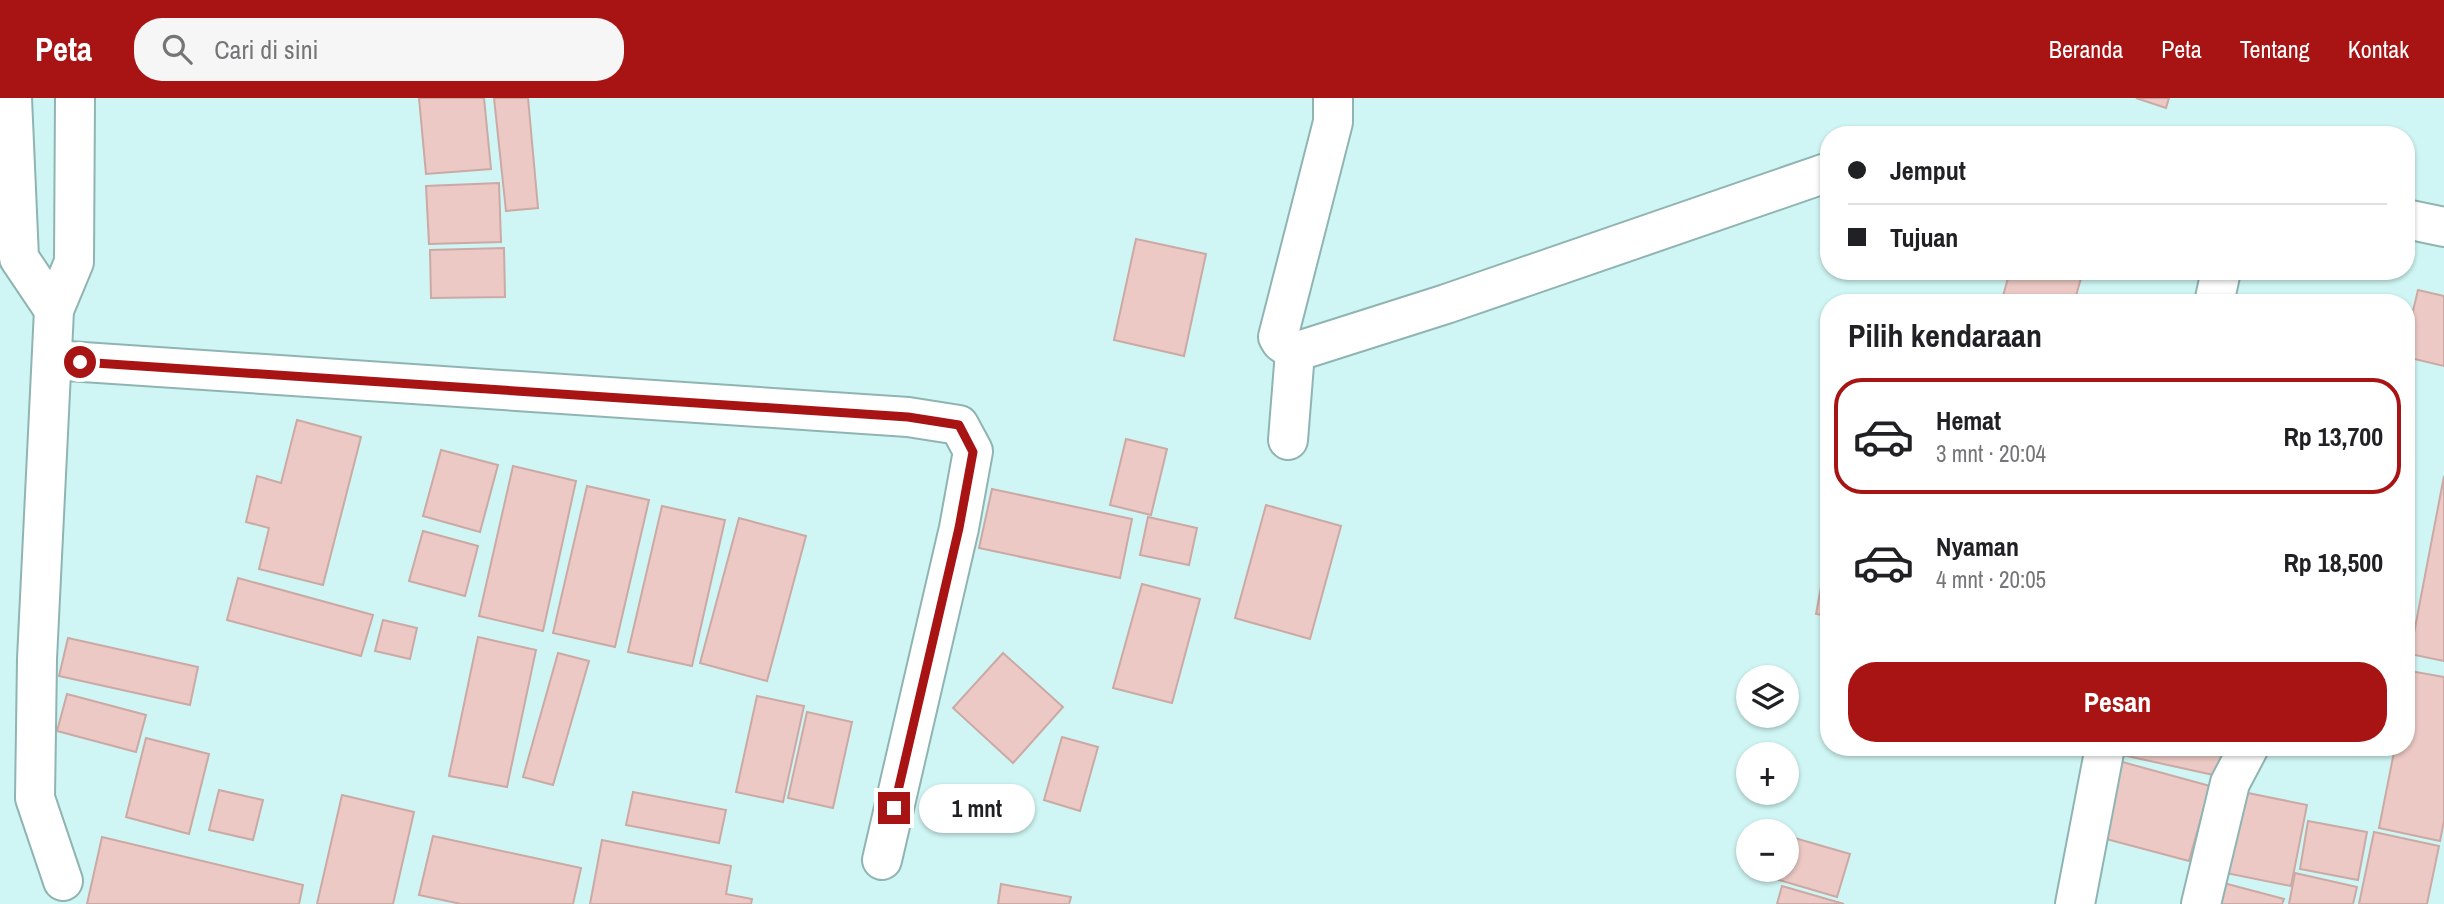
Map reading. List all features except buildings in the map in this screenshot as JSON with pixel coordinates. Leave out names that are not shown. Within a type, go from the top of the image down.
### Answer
[{"type":"street","points":[[12,98],[19,258],[54,310]]},
{"type":"street","points":[[63,881],[36,799],[37,659],[54,310],[74,262],[75,98]]},
{"type":"street","points":[[1296,352],[1278,337],[1333,122],[1333,98]]},
{"type":"street","points":[[1296,352],[1446,304],[1820,175]]},
{"type":"street","points":[[2415,221],[2444,227]]},
{"type":"street","points":[[1288,440],[1296,352]]},
{"type":"street","points":[[53,360],[894,416],[959,425],[973,452],[959,528],[882,860]]},
{"type":"street","points":[[2075,904],[2103,756]]},
{"type":"street","points":[[2201,904],[2230,783],[2244,756]]},
{"type":"route","points":[[80,362],[908,417],[959,425],[973,452],[959,528],[894,808]]}]
